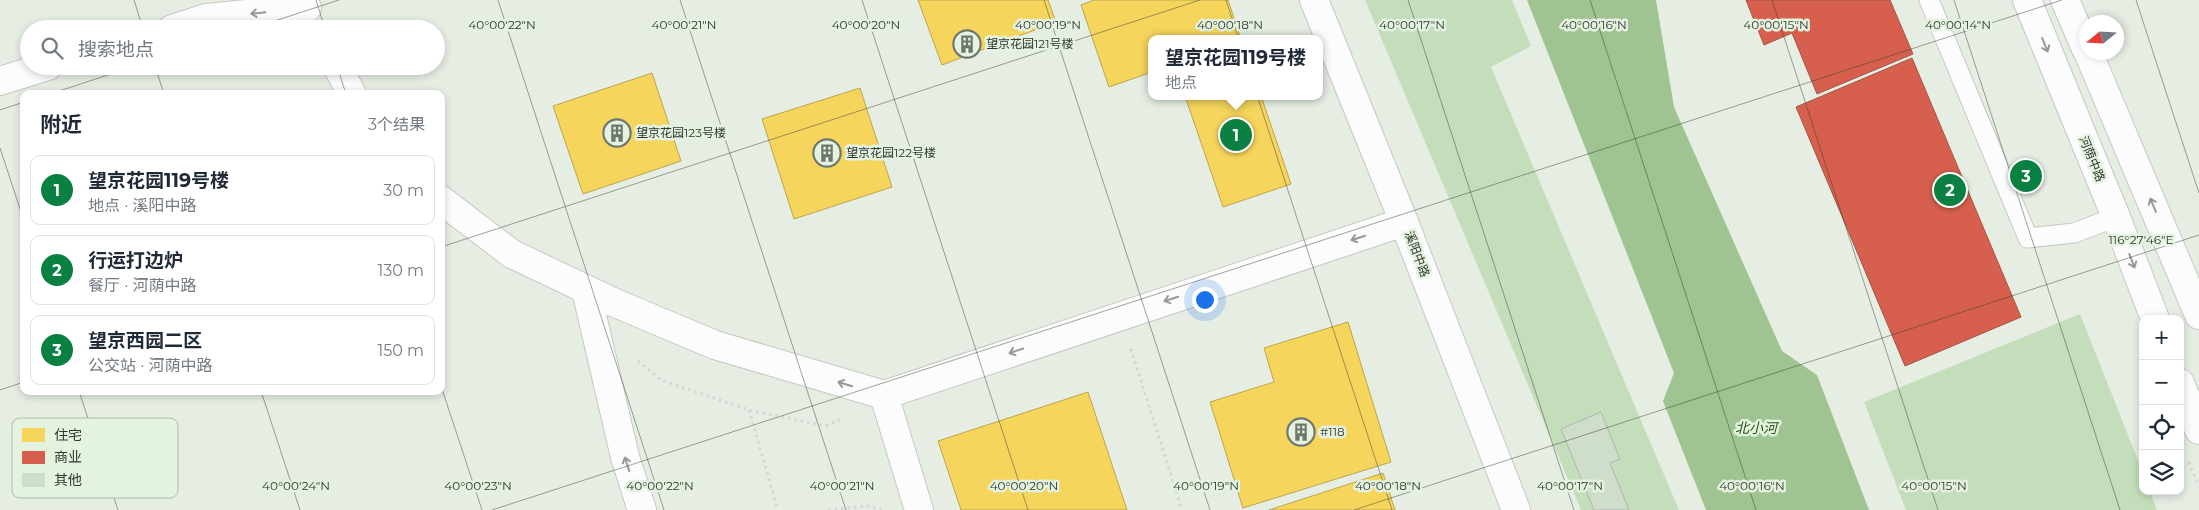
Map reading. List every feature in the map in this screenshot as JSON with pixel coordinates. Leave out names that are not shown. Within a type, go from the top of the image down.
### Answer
[{"type":"street","name":"溪阳中路","points":[[1314,0],[1404,222],[1516,510]]},
{"type":"street","name":"河荫中路","points":[[2027,0],[2116,217],[2153,315]]},
{"type":"street","points":[[2065,0],[2079,32]]},
{"type":"street","points":[[200,20],[206,18],[309,12]]},
{"type":"street","points":[[2091,60],[2199,315]]},
{"type":"street","points":[[0,81],[20,75]]},
{"type":"street","points":[[342,75],[350,90]]},
{"type":"street","points":[[445,203],[512,254],[586,290],[715,345],[885,397],[1120,316],[1404,222]]},
{"type":"street","points":[[586,290],[625,456],[642,510]]},
{"type":"street","points":[[2184,393],[2199,430]]},
{"type":"street","points":[[885,397],[920,510]]},
{"type":"lane","points":[[1929,0],[2028,238],[2074,233],[2116,217]]},
{"type":"path","points":[[1120,316],[1182,510]]},
{"type":"path","points":[[594,325],[661,380],[749,410],[826,426],[885,397]]},
{"type":"path","points":[[749,410],[778,510]]},
{"type":"path","points":[[828,510],[868,506],[883,510]]},
{"type":"shaded area","points":[[1365,0],[1512,0],[1531,46],[1491,67],[1679,510],[1581,510]]},
{"type":"shaded area","points":[[2080,314],[2139,463],[2139,495],[2151,495],[2157,510],[1906,510],[1864,402]]},
{"type":"water","name":"北小河","points":[[1527,0],[1656,0],[1674,107],[1782,351],[1817,375],[1869,510],[1706,510],[1663,401],[1674,373]]},
{"type":"building: 住宅","name":"望京花园121号楼","points":[[918,0],[1048,0],[1056,22],[942,65]]},
{"type":"building: 住宅","points":[[1094,0],[1228,0],[1240,35],[1148,35],[1148,73],[1109,87],[1081,5]]},
{"type":"building: 住宅","name":"望京花园123号楼","points":[[652,73],[681,161],[583,194],[553,106]]},
{"type":"building: 住宅","name":"望京花园122号楼","points":[[860,88],[892,187],[794,219],[762,119]]},
{"type":"building: 住宅","points":[[1186,100],[1262,100],[1291,184],[1223,207]]},
{"type":"building: 住宅","name":"#118","points":[[1348,322],[1391,462],[1243,508],[1210,402],[1274,382],[1264,348]]},
{"type":"building: 住宅","points":[[1088,392],[1127,510],[961,510],[938,441]]},
{"type":"building: 住宅","points":[[1383,473],[1395,510],[1269,510]]},
{"type":"building: 商业","points":[[1746,0],[1890,0],[1913,54],[1817,94],[1792,33],[1764,45]]},
{"type":"building: 商业","points":[[1912,58],[2021,317],[1905,366],[1796,107]]},
{"type":"building: 其他","points":[[1601,412],[1620,459],[1610,463],[1629,510],[1594,510],[1561,429]]},
{"type":"place","name":"望京花园121号楼","points":[[967,44]]},
{"type":"place","name":"望京花园123号楼","points":[[617,133]]},
{"type":"place","name":"望京花园119号楼","points":[[1236,135]]},
{"type":"place","name":"望京花园122号楼","points":[[827,153]]},
{"type":"place","name":"望京西园二区","points":[[2026,176]]},
{"type":"place","name":"行运打边炉","points":[[1950,190]]},
{"type":"place","name":"#118","points":[[1301,432]]}]
